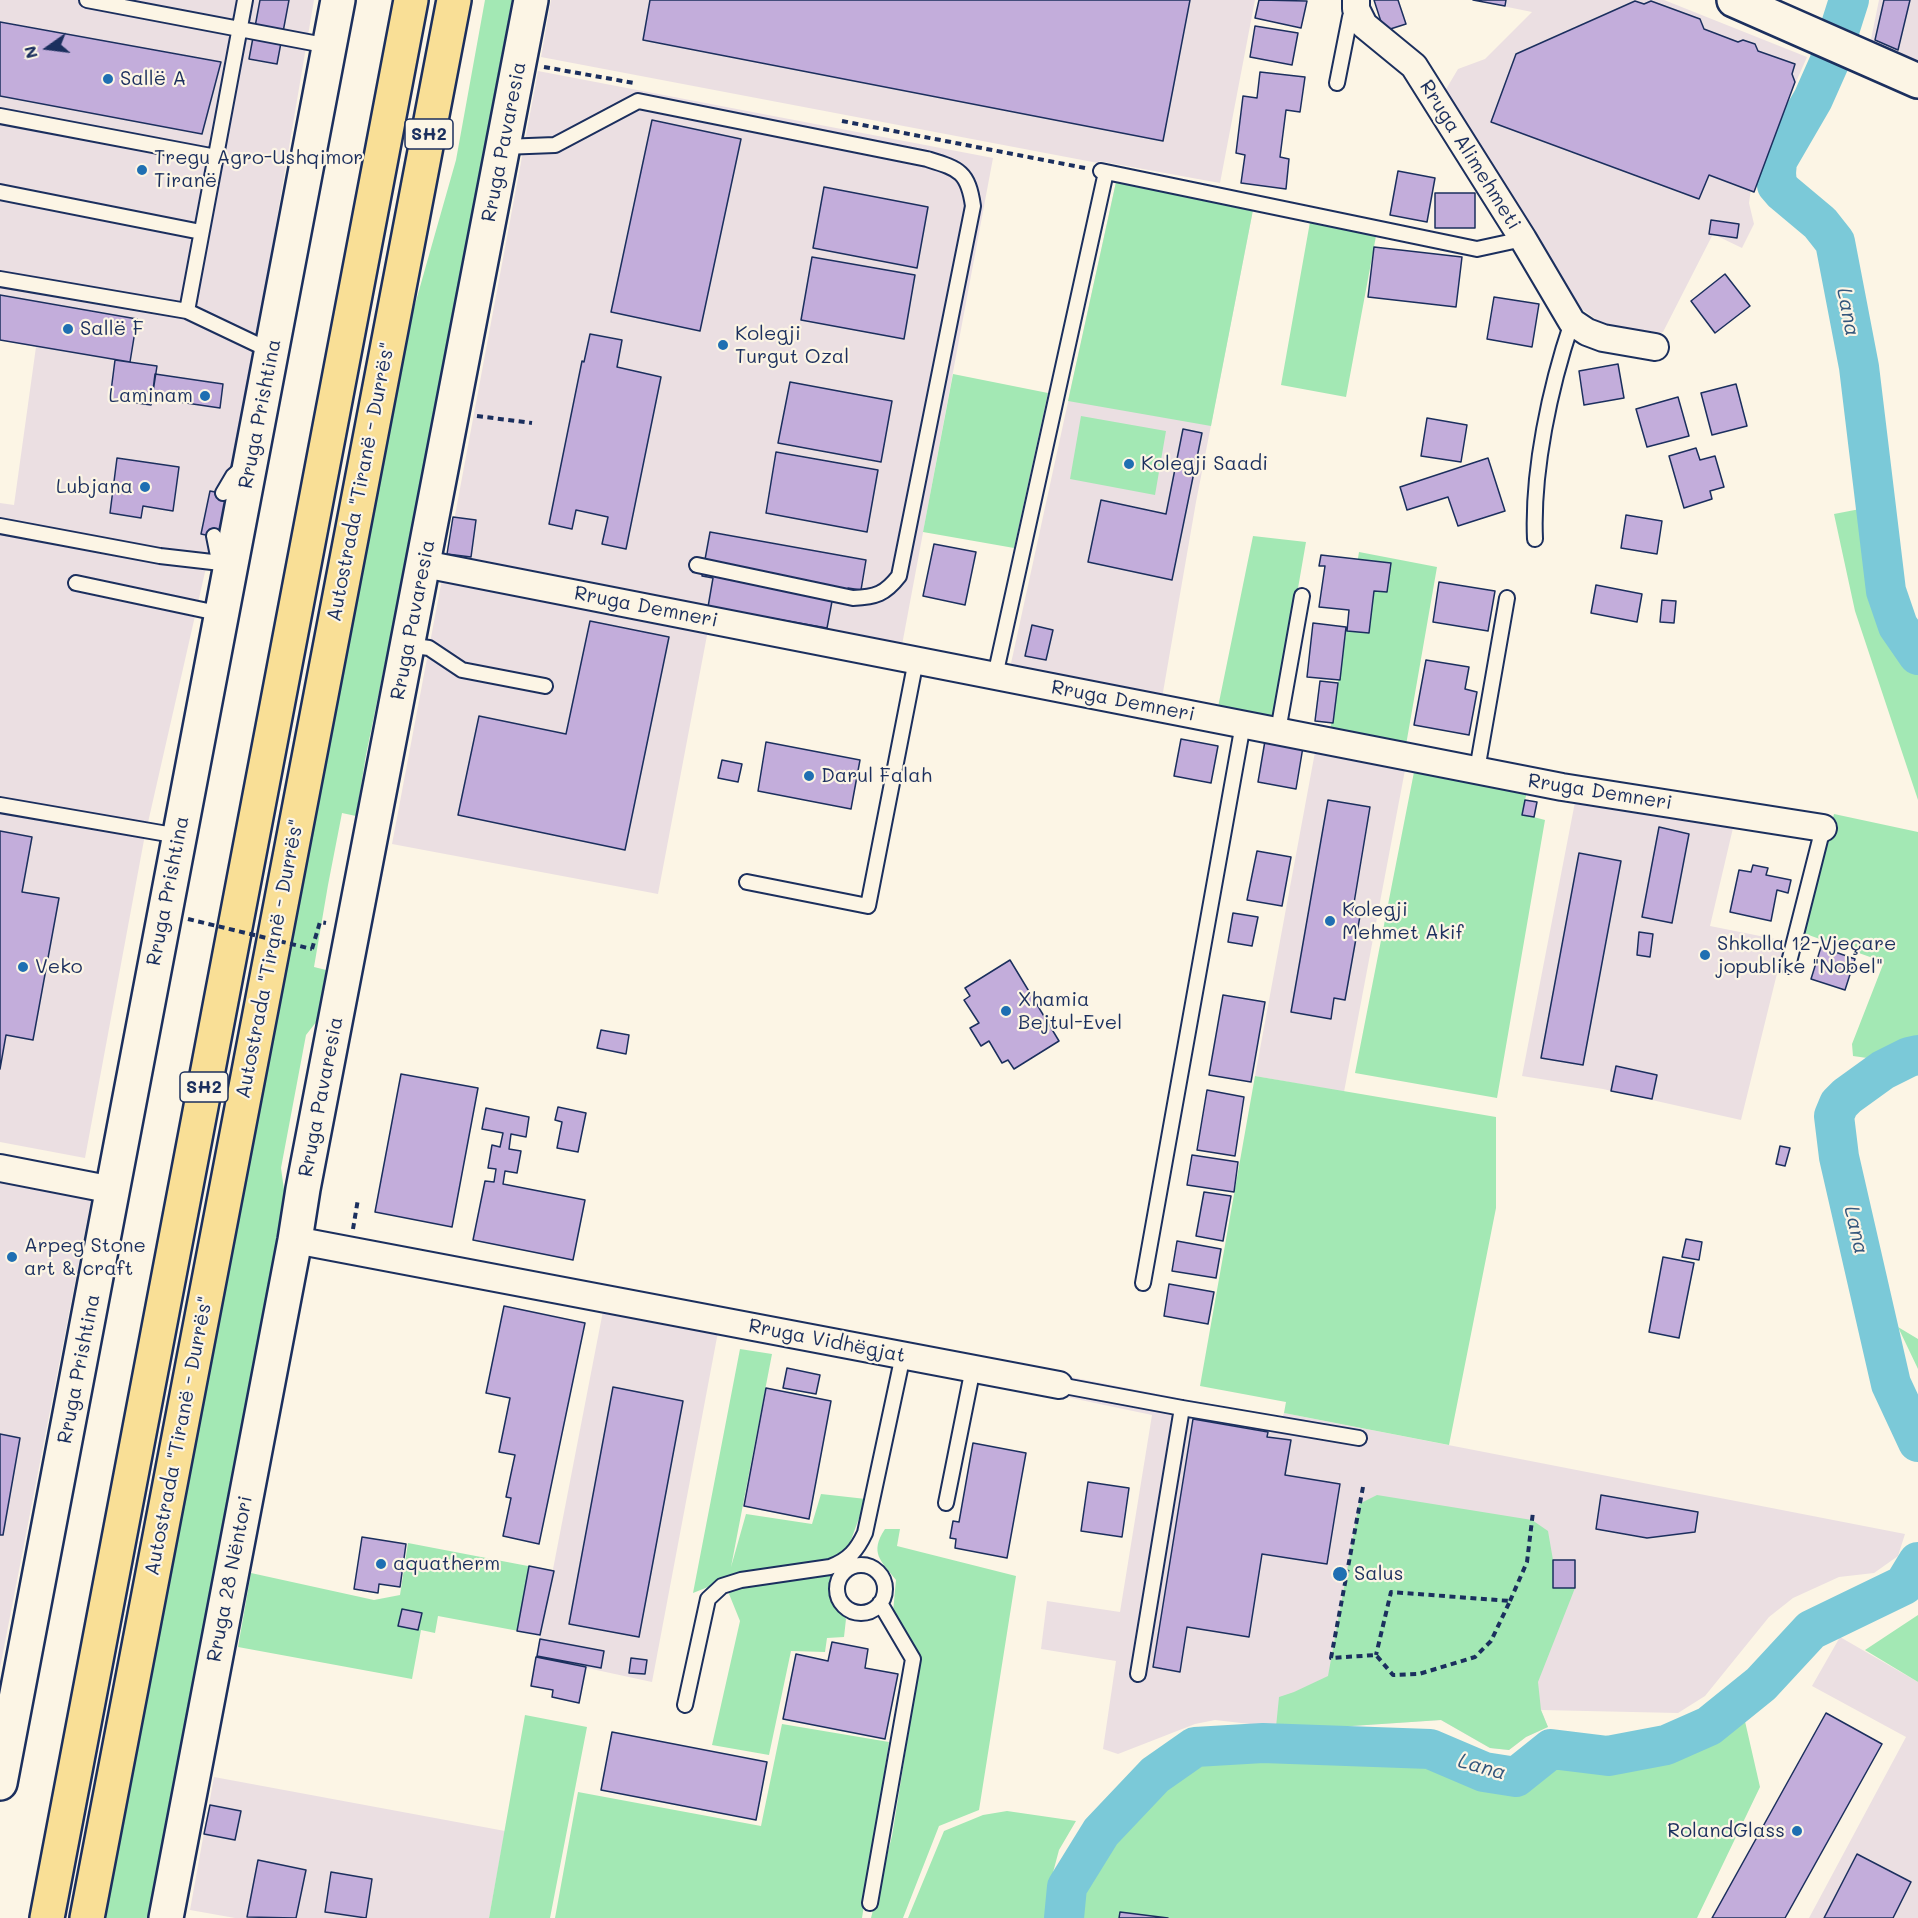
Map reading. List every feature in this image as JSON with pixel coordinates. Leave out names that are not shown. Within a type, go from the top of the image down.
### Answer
[{"type":"highway","name":"Autostrada \"Tiranë - Durrës\"","points":[[47,1918],[411,0]]},
{"type":"highway","name":"Autostrada \"Tiranë - Durrës\"","points":[[87,1918],[454,0]]},
{"type":"main road","name":"Rruga Prishtina","points":[[0,1783],[178,836],[222,614],[225,570],[252,459],[338,0]]},
{"type":"main road","name":"Rruga Pavaresia","points":[[295,1240],[531,0]]},
{"type":"main road","points":[[1746,5],[1918,81]]},
{"type":"main road","name":"Rruga 28 Nëntori","points":[[167,1918],[295,1240]]},
{"type":"street","name":"Rruga Alimehmeti","points":[[1356,4],[1364,25],[1414,66],[1523,239],[1572,322]]},
{"type":"street","points":[[1572,322],[1587,332],[1603,338],[1655,347]]},
{"type":"street","name":"Rruga Demneri","points":[[424,564],[1562,787],[1823,828]]},
{"type":"street","points":[[0,1168],[113,1190]]},
{"type":"street","name":"Rruga Vidhëgjat","points":[[295,1240],[1059,1385]]},
{"type":"lane","points":[[87,0],[329,46]]},
{"type":"lane","points":[[187,311],[245,0]]},
{"type":"lane","points":[[1337,83],[1350,17],[1356,4]]},
{"type":"lane","points":[[503,147],[555,145],[638,101],[927,159],[954,168],[970,184],[973,206],[899,576],[889,589],[872,597],[854,598],[697,565]]},
{"type":"lane","points":[[0,116],[216,157]]},
{"type":"lane","points":[[995,676],[1103,171],[1477,249],[1523,239]]},
{"type":"lane","points":[[0,192],[201,232]]},
{"type":"lane","points":[[0,279],[187,311],[272,351]]},
{"type":"lane","points":[[1535,539],[1535,487],[1550,404],[1572,322]]},
{"type":"lane","points":[[223,494],[233,476],[252,459]]},
{"type":"lane","points":[[0,526],[225,570]]},
{"type":"lane","points":[[214,536],[225,570]]},
{"type":"lane","points":[[76,583],[222,614]]},
{"type":"lane","points":[[1278,731],[1302,596]]},
{"type":"lane","points":[[1477,770],[1507,598]]},
{"type":"lane","points":[[408,645],[429,648],[462,670],[545,686]]},
{"type":"lane","points":[[747,882],[868,906],[916,660]]},
{"type":"lane","points":[[1143,1283],[1243,724]]},
{"type":"lane","points":[[0,805],[178,836]]},
{"type":"lane","points":[[1788,966],[1823,828]]},
{"type":"lane","points":[[685,1704],[708,1599],[722,1586],[741,1580],[841,1568],[858,1565],[873,1569],[879,1574],[885,1588],[880,1603],[875,1609],[859,1613],[851,1611],[839,1600],[837,1585],[841,1568],[857,1550],[865,1533],[903,1355]]},
{"type":"lane","points":[[946,1503],[973,1368]]},
{"type":"lane","name":"Rruga Vidhëgjat","points":[[1059,1385],[1359,1438]]},
{"type":"lane","points":[[1137,1674],[1182,1408]]},
{"type":"lane","points":[[870,1903],[913,1659],[880,1603]]},
{"type":"path","points":[[453,412],[532,423]]},
{"type":"path","points":[[188,919],[312,949],[320,922],[323,923]]},
{"type":"path","points":[[1362,1487],[1331,1658],[1376,1655]]},
{"type":"path","points":[[1376,1655],[1393,1675],[1419,1674],[1475,1658],[1491,1641],[1527,1562],[1533,1512]]},
{"type":"path","points":[[1376,1655],[1391,1592],[1510,1601]]},
{"type":"shaded area","points":[[0,0],[314,0],[230,495],[220,538],[205,572],[144,840],[85,1158],[0,1142],[0,503],[14,505],[36,347],[0,340]]},
{"type":"shaded area","points":[[551,0],[1255,0],[1220,183],[1099,161],[1098,163],[541,57]]},
{"type":"shaded area","points":[[1473,0],[1664,0],[1807,57],[1752,182],[1749,203],[1754,224],[1742,248],[1713,234],[1663,332],[1652,336],[1608,328],[1571,301],[1442,96],[1458,69],[1485,59],[1532,12]]},
{"type":"shaded area","points":[[1879,0],[1918,0],[1918,65],[1870,44]]},
{"type":"shaded area","name":"Kolegji Turgut Ozal","points":[[538,71],[993,158],[902,645],[447,558]]},
{"type":"shaded area","name":"Kolegji Saadi","points":[[1116,182],[1253,210],[1196,502],[1162,698],[1010,668]]},
{"type":"shaded area","points":[[442,579],[708,630],[658,894],[392,844]]},
{"type":"shaded area","name":"Kolegji Mehmet Akif","points":[[1315,752],[1405,770],[1344,1092],[1255,1076]]},
{"type":"shaded area","name":"Shkolla 12-Vjeçare jopublike \"Nobel\"","points":[[1575,802],[1733,828],[1710,926],[1785,941],[1741,1120],[1603,1089],[1522,1076]]},
{"type":"shaded area","points":[[0,1179],[92,1195],[0,1668]]},
{"type":"shaded area","points":[[603,1311],[718,1332],[652,1682],[536,1657]]},
{"type":"shaded area","name":"Salus","points":[[1060,1375],[1282,1418],[1284,1413],[1905,1534],[1898,1556],[1874,1573],[1839,1577],[1793,1598],[1769,1617],[1705,1696],[1678,1713],[1541,1710],[1548,1727],[1526,1737],[1509,1750],[1490,1748],[1441,1720],[1337,1727],[1276,1727],[1215,1720],[1195,1724],[1118,1754],[1103,1749],[1116,1661],[1041,1649],[1047,1601],[1120,1612],[1152,1415],[1057,1395]]},
{"type":"shaded area","points":[[1840,1637],[1918,1682],[1918,1918],[1809,1918],[1906,1737],[1812,1686]]},
{"type":"shaded area","points":[[214,1777],[505,1831],[489,1918],[235,1918],[190,1910]]},
{"type":"green space","points":[[485,0],[512,0],[356,816],[342,813],[328,885],[314,967],[326,970],[317,1021],[306,1035],[281,1168],[285,1197],[148,1918],[99,1918],[391,389],[456,160]]},
{"type":"green space","points":[[1116,182],[1253,210],[1211,426],[1068,401]]},
{"type":"green space","points":[[1310,222],[1376,236],[1346,397],[1281,385]]},
{"type":"green space","points":[[953,374],[1048,393],[1014,548],[923,532]]},
{"type":"green space","points":[[1081,416],[1166,431],[1155,495],[1070,479]]},
{"type":"green space","points":[[1860,509],[1878,602],[1895,650],[1918,670],[1918,800],[1855,611],[1834,514]]},
{"type":"green space","points":[[1253,536],[1306,542],[1275,721],[1217,712]]},
{"type":"green space","points":[[1359,552],[1437,567],[1406,745],[1330,731]]},
{"type":"green space","points":[[1414,772],[1527,791],[1522,814],[1545,820],[1497,1098],[1355,1073]]},
{"type":"green space","points":[[1834,814],[1918,832],[1918,1038],[1874,1059],[1853,1056],[1852,1044],[1884,962],[1803,933]]},
{"type":"green space","points":[[1255,1076],[1496,1117],[1496,1208],[1449,1445],[1284,1413],[1286,1402],[1200,1386]]},
{"type":"green space","points":[[1898,1327],[1918,1339],[1918,1369]]},
{"type":"green space","points":[[740,1349],[772,1354],[731,1567],[746,1514],[812,1524],[821,1494],[866,1499],[847,1551],[819,1564],[728,1579],[693,1593]]},
{"type":"green space","points":[[1377,1495],[1532,1520],[1548,1531],[1553,1560],[1553,1588],[1575,1588],[1538,1682],[1541,1710],[1548,1727],[1526,1737],[1509,1750],[1490,1748],[1441,1720],[1337,1727],[1276,1727],[1279,1697],[1328,1676],[1359,1504]]},
{"type":"green space","points":[[885,1529],[900,1529],[897,1546],[1016,1576],[979,1810],[939,1826],[903,1918],[871,1918],[892,1836],[920,1662],[893,1612],[896,1580],[882,1562],[877,1551],[880,1537]]},
{"type":"green space","points":[[408,1543],[554,1571],[540,1635],[438,1616],[435,1633],[421,1630],[412,1679],[238,1647],[251,1573],[374,1600],[400,1595]]},
{"type":"green space","points":[[835,1571],[833,1596],[846,1619],[844,1637],[827,1638],[825,1652],[791,1651],[769,1755],[712,1745],[740,1621],[727,1589]]},
{"type":"green space","points":[[1918,1615],[1918,1682],[1865,1650]]},
{"type":"green space","points":[[525,1715],[587,1727],[550,1918],[489,1918]]},
{"type":"green space","points":[[1744,1717],[1760,1787],[1697,1918],[1079,1918],[1081,1891],[1089,1874],[1115,1834],[1150,1794],[1187,1764],[1203,1756],[1235,1753],[1423,1756],[1513,1786],[1552,1760],[1603,1763],[1666,1753],[1704,1738]]},
{"type":"green space","points":[[782,1724],[889,1742],[862,1918],[555,1918],[578,1792],[761,1826]]},
{"type":"green space","points":[[1007,1811],[1076,1821],[1059,1850],[1047,1895],[1048,1918],[908,1918],[944,1831],[983,1815]]},
{"type":"building","points":[[260,0],[289,0],[277,64],[249,59]]},
{"type":"building","points":[[650,0],[1190,0],[1163,141],[643,40]]},
{"type":"building","points":[[1259,0],[1307,1],[1301,28],[1255,18]]},
{"type":"building","points":[[1374,0],[1398,0],[1406,24],[1384,31]]},
{"type":"building","points":[[1473,0],[1506,0],[1505,6]]},
{"type":"building","points":[[1884,0],[1910,0],[1898,50],[1875,40]]},
{"type":"building","points":[[1635,1],[1644,4],[1651,1],[1700,19],[1704,29],[1738,42],[1743,40],[1755,44],[1758,51],[1795,64],[1792,74],[1795,82],[1754,192],[1709,175],[1699,199],[1491,122],[1516,54]]},
{"type":"building","name":"Sallë A","points":[[0,22],[221,62],[202,134],[0,96]]},
{"type":"building","points":[[1255,26],[1298,33],[1292,65],[1250,57]]},
{"type":"building","points":[[1260,72],[1305,77],[1300,112],[1286,110],[1280,157],[1289,159],[1286,189],[1241,183],[1245,155],[1236,153],[1243,96],[1257,98]]},
{"type":"building","points":[[652,120],[741,139],[700,331],[611,312]]},
{"type":"building","points":[[1398,171],[1435,178],[1427,222],[1390,215]]},
{"type":"building","points":[[824,187],[928,207],[917,268],[813,248]]},
{"type":"building","points":[[1435,193],[1475,193],[1475,228],[1435,228]]},
{"type":"building","points":[[1711,220],[1739,224],[1737,238],[1709,234]]},
{"type":"building","points":[[1374,247],[1462,257],[1456,307],[1368,297]]},
{"type":"building","points":[[812,257],[915,275],[904,339],[801,320]]},
{"type":"building","points":[[1725,274],[1750,306],[1715,333],[1691,301]]},
{"type":"building","name":"Sallë F","points":[[0,295],[137,319],[130,362],[0,340]]},
{"type":"building","points":[[1494,297],[1539,304],[1532,347],[1487,339]]},
{"type":"building","points":[[590,334],[622,340],[617,367],[661,377],[626,549],[602,544],[608,517],[576,510],[572,529],[549,524],[582,361],[584,362]]},
{"type":"building","points":[[115,360],[157,366],[151,405],[110,399]]},
{"type":"building","points":[[1618,364],[1624,398],[1584,405],[1579,371]]},
{"type":"building","points":[[155,374],[223,384],[220,408],[152,398]]},
{"type":"building","points":[[790,382],[892,401],[881,462],[778,443]]},
{"type":"building","points":[[1736,384],[1747,426],[1712,435],[1701,393]]},
{"type":"building","points":[[1678,397],[1689,436],[1647,447],[1636,409]]},
{"type":"building","points":[[1427,418],[1467,425],[1461,462],[1421,456]]},
{"type":"building","points":[[1183,429],[1202,433],[1172,580],[1088,562],[1101,500],[1166,514]]},
{"type":"building","points":[[1696,448],[1700,460],[1715,456],[1724,487],[1710,491],[1712,499],[1684,508],[1669,456]]},
{"type":"building","points":[[776,452],[878,470],[867,532],[766,513]]},
{"type":"building","name":"Lubjana","points":[[117,458],[179,467],[173,511],[143,506],[141,518],[110,513]]},
{"type":"building","points":[[1488,458],[1505,511],[1458,526],[1448,497],[1407,510],[1400,487]]},
{"type":"building","points":[[210,491],[230,495],[220,538],[201,534]]},
{"type":"building","points":[[1626,515],[1662,521],[1657,554],[1621,548]]},
{"type":"building","points":[[453,517],[476,520],[471,557],[447,554]]},
{"type":"building","points":[[710,532],[866,560],[861,590],[848,588],[847,598],[833,596],[827,628],[708,607],[713,578],[702,576]]},
{"type":"building","points":[[934,544],[976,552],[965,605],[923,596]]},
{"type":"building","points":[[1321,555],[1391,563],[1387,592],[1374,591],[1369,633],[1347,631],[1349,610],[1319,607],[1325,566],[1319,566]]},
{"type":"building","points":[[1439,582],[1495,591],[1488,631],[1433,622]]},
{"type":"building","points":[[1596,585],[1642,594],[1637,622],[1591,613]]},
{"type":"building","points":[[1662,600],[1676,601],[1674,623],[1660,622]]},
{"type":"building","points":[[590,621],[669,637],[625,850],[458,815],[479,716],[566,734]]},
{"type":"building","points":[[1313,623],[1346,627],[1340,680],[1307,677]]},
{"type":"building","points":[[1032,625],[1053,630],[1046,660],[1025,656]]},
{"type":"building","points":[[1426,660],[1469,667],[1465,689],[1477,692],[1469,735],[1414,725]]},
{"type":"building","points":[[1320,681],[1338,683],[1333,723],[1315,721]]},
{"type":"building","points":[[1266,735],[1304,741],[1296,789],[1258,782]]},
{"type":"building","points":[[1181,739],[1218,746],[1211,783],[1174,776]]},
{"type":"building","name":"Darul Falah","points":[[766,742],[860,760],[851,809],[758,791]]},
{"type":"building","points":[[722,760],[742,764],[738,782],[718,778]]},
{"type":"building","points":[[1328,800],[1370,807],[1352,915],[1360,916],[1345,1000],[1334,998],[1331,1019],[1291,1012]]},
{"type":"building","points":[[1525,800],[1537,802],[1534,817],[1522,815]]},
{"type":"building","points":[[1659,827],[1689,834],[1672,923],[1642,917]]},
{"type":"building","name":"Veko","points":[[0,831],[32,837],[22,892],[59,898],[33,1040],[6,1035],[0,1069]]},
{"type":"building","points":[[1257,851],[1291,857],[1282,906],[1247,900]]},
{"type":"building","points":[[1579,853],[1621,861],[1583,1065],[1541,1058]]},
{"type":"building","points":[[1753,865],[1768,868],[1766,875],[1791,880],[1788,893],[1777,890],[1771,921],[1730,912],[1739,870],[1751,872]]},
{"type":"building","points":[[1233,913],[1258,917],[1252,946],[1228,942]]},
{"type":"building","points":[[1639,932],[1653,934],[1650,957],[1637,955]]},
{"type":"building","points":[[1821,947],[1855,959],[1845,990],[1811,979]]},
{"type":"building","name":"Xhamia Bejtul-Evel","points":[[1010,960],[1059,1041],[1014,1069],[1008,1060],[1002,1063],[989,1041],[981,1046],[970,1028],[979,1023],[964,1000],[970,996],[965,988]]},
{"type":"building","points":[[1223,995],[1265,1002],[1251,1082],[1209,1075]]},
{"type":"building","points":[[601,1030],[629,1035],[626,1054],[597,1048]]},
{"type":"building","points":[[1616,1066],[1657,1075],[1652,1099],[1611,1091]]},
{"type":"building","points":[[401,1074],[478,1088],[452,1227],[375,1212]]},
{"type":"building","points":[[1207,1090],[1244,1097],[1235,1156],[1197,1150]]},
{"type":"building","points":[[558,1107],[586,1113],[578,1152],[557,1148],[562,1122],[555,1120]]},
{"type":"building","points":[[486,1108],[529,1117],[526,1137],[511,1134],[509,1149],[521,1151],[517,1173],[505,1171],[503,1184],[585,1200],[573,1260],[473,1240],[485,1181],[494,1182],[496,1169],[488,1168],[492,1145],[500,1147],[503,1133],[482,1129]]},
{"type":"building","points":[[1780,1146],[1790,1148],[1785,1166],[1776,1164]]},
{"type":"building","points":[[1192,1155],[1238,1162],[1234,1192],[1187,1185]]},
{"type":"building","points":[[1204,1192],[1231,1196],[1223,1241],[1196,1236]]},
{"type":"building","points":[[1686,1239],[1702,1242],[1699,1260],[1682,1257]]},
{"type":"building","points":[[1177,1241],[1221,1249],[1216,1278],[1172,1271]]},
{"type":"building","points":[[1663,1257],[1694,1263],[1679,1338],[1649,1332]]},
{"type":"building","points":[[1169,1284],[1214,1292],[1208,1324],[1164,1316]]},
{"type":"building","points":[[504,1306],[585,1323],[539,1544],[503,1536],[511,1498],[506,1497],[515,1455],[499,1452],[510,1398],[486,1393]]},
{"type":"building","points":[[787,1368],[820,1375],[816,1394],[783,1388]]},
{"type":"building","points":[[613,1387],[683,1401],[639,1637],[569,1624]]},
{"type":"building","points":[[766,1388],[831,1401],[809,1519],[744,1506]]},
{"type":"building","points":[[1193,1419],[1268,1432],[1267,1437],[1291,1440],[1285,1475],[1340,1484],[1327,1564],[1262,1554],[1249,1637],[1187,1627],[1180,1672],[1153,1667]]},
{"type":"building","points":[[0,1434],[20,1438],[3,1535],[0,1535]]},
{"type":"building","points":[[973,1443],[1026,1453],[1007,1558],[955,1548],[956,1539],[950,1538],[953,1521],[959,1522]]},
{"type":"building","points":[[1088,1482],[1129,1488],[1122,1537],[1081,1531]]},
{"type":"building","points":[[1601,1495],[1698,1512],[1695,1532],[1647,1538],[1596,1529]]},
{"type":"building","name":"aquatherm","points":[[362,1537],[406,1544],[400,1587],[379,1584],[378,1593],[354,1589]]},
{"type":"building","points":[[1553,1560],[1575,1560],[1575,1588],[1553,1588]]},
{"type":"building","points":[[529,1566],[554,1571],[540,1635],[517,1631]]},
{"type":"building","points":[[402,1609],[422,1613],[418,1630],[398,1626]]},
{"type":"building","points":[[540,1639],[604,1651],[601,1668],[537,1656]]},
{"type":"building","points":[[832,1642],[868,1649],[865,1668],[898,1674],[885,1739],[783,1719],[796,1654],[828,1661]]},
{"type":"building","points":[[536,1657],[586,1667],[579,1703],[552,1697],[553,1690],[531,1686]]},
{"type":"building","points":[[631,1658],[647,1660],[645,1674],[629,1673]]},
{"type":"building","name":"RolandGlass","points":[[1826,1713],[1882,1744],[1785,1918],[1712,1918]]},
{"type":"building","points":[[612,1732],[767,1762],[756,1820],[601,1790]]},
{"type":"building","points":[[210,1805],[241,1811],[235,1840],[204,1834]]},
{"type":"building","points":[[1857,1854],[1911,1882],[1893,1918],[1824,1918]]},
{"type":"building","points":[[258,1860],[306,1870],[296,1918],[247,1917]]},
{"type":"building","points":[[331,1872],[372,1879],[366,1918],[325,1912]]},
{"type":"building","points":[[1120,1912],[1168,1918],[1119,1918]]},
{"type":"waterway","name":"Lana","points":[[1849,0],[1829,63],[1813,99],[1777,161],[1777,185],[1820,223],[1835,242],[1859,367],[1886,591],[1898,626],[1918,655]]},
{"type":"waterway","name":"Lana","points":[[1918,1055],[1883,1070],[1847,1096],[1839,1104],[1834,1116],[1839,1157],[1891,1384],[1918,1442]]},
{"type":"waterway","name":"Lana","points":[[1064,1918],[1067,1887],[1101,1832],[1155,1775],[1195,1747],[1263,1743],[1430,1749],[1484,1772],[1516,1777],[1551,1749],[1608,1756],[1666,1745],[1709,1726],[1761,1684],[1811,1630],[1904,1585],[1918,1562]]},
{"type":"place","name":"Sallë A","points":[[108,79]]},
{"type":"place","name":"Tregu Agro-Ushqimor Tiranë","points":[[142,170]]},
{"type":"place","name":"Sallë F","points":[[68,329]]},
{"type":"place","name":"Kolegji Turgut Ozal","points":[[723,345]]},
{"type":"place","name":"Laminam","points":[[205,396]]},
{"type":"place","name":"Kolegji Saadi","points":[[1129,464]]},
{"type":"place","name":"Lubjana","points":[[145,487]]},
{"type":"place","name":"Darul Falah","points":[[809,776]]},
{"type":"place","name":"Kolegji Mehmet Akif","points":[[1330,921]]},
{"type":"place","name":"Shkolla 12-Vjeçare jopublike \"Nobel\"","points":[[1705,955]]},
{"type":"place","name":"Veko","points":[[23,967]]},
{"type":"place","name":"Xhamia Bejtul-Evel","points":[[1006,1011]]},
{"type":"place","name":"Arpeg Stone art & craft","points":[[12,1257]]},
{"type":"place","name":"aquatherm","points":[[381,1564]]},
{"type":"place","name":"Salus","points":[[1340,1574]]},
{"type":"place","name":"RolandGlass","points":[[1797,1831]]}]
